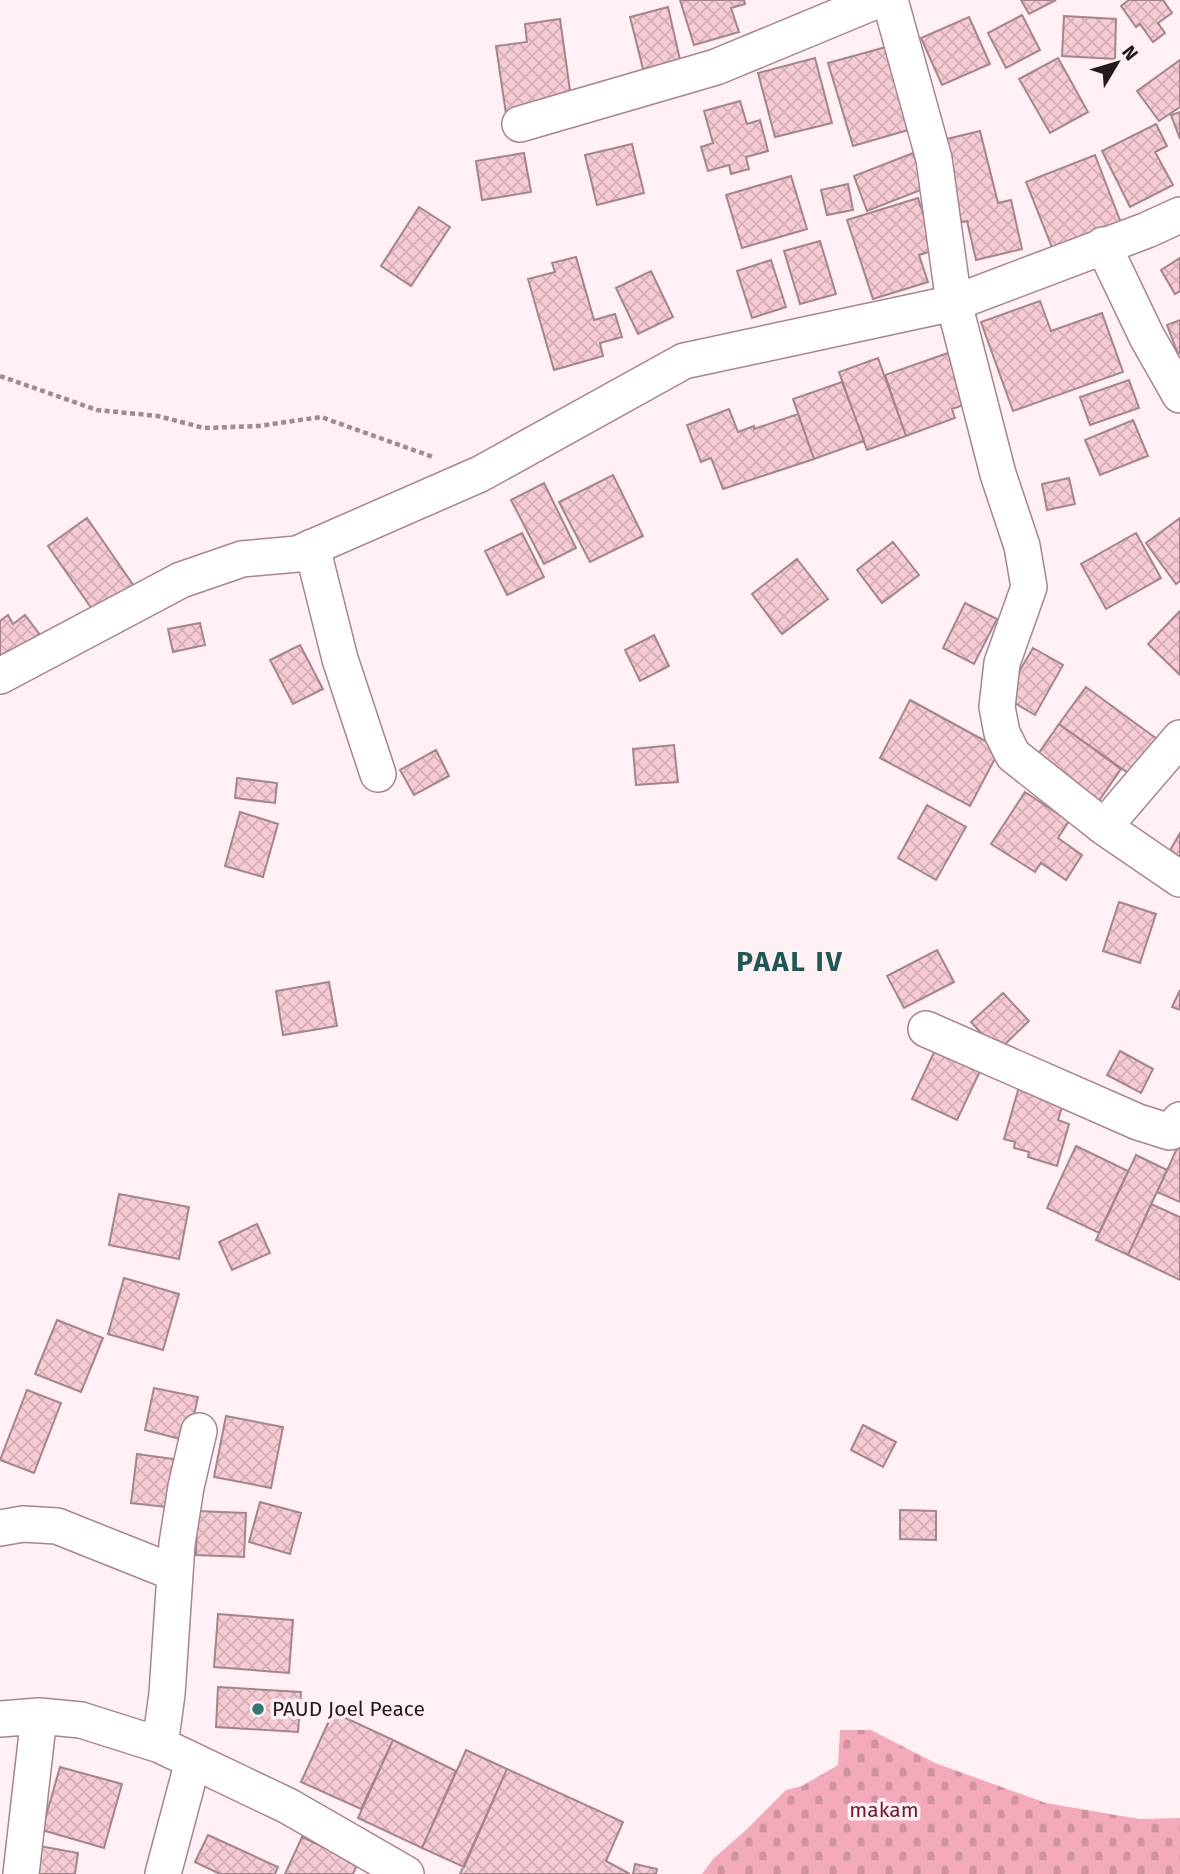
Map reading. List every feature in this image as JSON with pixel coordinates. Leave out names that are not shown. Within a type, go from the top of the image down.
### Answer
[{"type":"street","points":[[520,124],[716,67],[878,0]]},
{"type":"street","points":[[890,0],[934,159],[954,303],[998,474],[1022,546],[1030,587],[1002,663],[997,707],[1002,733],[1013,755],[1104,827],[1180,879]]},
{"type":"street","points":[[0,677],[181,580],[242,559],[297,554],[480,474],[684,361],[954,303],[1180,215]]},
{"type":"street","points":[[1103,245],[1147,337],[1180,395]]},
{"type":"street","points":[[312,547],[340,659],[378,774]]},
{"type":"street","points":[[1104,827],[1180,738]]},
{"type":"street","points":[[926,1029],[1138,1122],[1170,1132],[1180,1120]]},
{"type":"street","points":[[160,1745],[168,1682],[175,1573],[186,1488],[199,1431]]},
{"type":"street","points":[[0,1528],[23,1524],[57,1526],[175,1573]]},
{"type":"street","points":[[21,1874],[39,1716]]},
{"type":"street","points":[[0,1719],[39,1716],[81,1720],[160,1745],[288,1806],[406,1874]]},
{"type":"street","points":[[163,1874],[193,1761]]},
{"type":"path","points":[[0,376],[97,410],[158,416],[204,428],[259,426],[321,417],[480,474]]},
{"type":"green space","name":"makam","points":[[840,1730],[871,1730],[935,1763],[1046,1803],[1139,1819],[1180,1818],[1180,1874],[702,1874],[713,1859],[786,1790],[802,1786],[838,1765]]},
{"type":"building","points":[[680,0],[744,0],[745,4],[731,8],[739,32],[694,45]]},
{"type":"building","points":[[1021,0],[1056,0],[1029,14]]},
{"type":"building","points":[[1129,0],[1163,0],[1172,13],[1158,23],[1165,33],[1153,42],[1140,24],[1136,27],[1121,6]]},
{"type":"building","points":[[668,7],[680,60],[643,69],[630,17]]},
{"type":"building","points":[[1022,15],[1040,50],[1006,68],[988,33]]},
{"type":"building","points":[[1064,16],[1116,19],[1115,59],[1062,56]]},
{"type":"building","points":[[969,17],[990,64],[942,85],[921,38]]},
{"type":"building","points":[[560,19],[572,105],[506,114],[496,46],[527,42],[525,24]]},
{"type":"building","points":[[886,47],[922,126],[853,146],[828,63]]},
{"type":"building","points":[[815,58],[832,123],[775,137],[758,73]]},
{"type":"building","points":[[1058,58],[1088,112],[1050,133],[1019,79]]},
{"type":"building","points":[[1180,60],[1180,107],[1159,121],[1137,91]]},
{"type":"building","points":[[740,101],[747,124],[760,120],[768,151],[746,157],[749,169],[731,174],[729,165],[708,171],[701,147],[713,143],[704,111]]},
{"type":"building","points":[[1180,112],[1180,139],[1171,115]]},
{"type":"building","points":[[1156,124],[1167,146],[1155,152],[1173,185],[1130,207],[1102,151]]},
{"type":"building","points":[[980,131],[998,203],[1011,200],[1022,249],[976,260],[967,221],[958,223],[938,141]]},
{"type":"building","points":[[632,144],[644,193],[597,205],[585,155]]},
{"type":"building","points":[[524,153],[531,192],[482,200],[476,161]]},
{"type":"building","points":[[913,153],[926,188],[867,211],[854,176]]},
{"type":"building","points":[[1095,155],[1121,223],[1053,250],[1026,182]]},
{"type":"building","points":[[791,176],[807,229],[742,248],[726,195]]},
{"type":"building","points":[[848,184],[853,210],[827,215],[821,190]]},
{"type":"building","points":[[918,198],[935,250],[919,255],[928,282],[873,299],[847,220]]},
{"type":"building","points":[[419,207],[450,227],[411,286],[381,266]]},
{"type":"building","points":[[820,241],[836,294],[800,304],[784,251]]},
{"type":"building","points":[[576,257],[594,320],[615,314],[622,337],[600,343],[603,356],[554,370],[528,279],[555,272],[552,263]]},
{"type":"building","points":[[1180,258],[1180,291],[1175,294],[1161,270]]},
{"type":"building","points":[[771,260],[786,307],[752,318],[737,271]]},
{"type":"building","points":[[651,271],[673,317],[638,334],[616,288]]},
{"type":"building","points":[[1040,301],[1051,331],[1102,313],[1123,372],[1013,411],[981,322]]},
{"type":"building","points":[[1180,320],[1180,353],[1178,354],[1167,325]]},
{"type":"building","points":[[959,349],[977,400],[952,409],[955,418],[906,436],[885,375]]},
{"type":"building","points":[[878,358],[906,436],[867,450],[839,372]]},
{"type":"building","points":[[1129,380],[1139,408],[1090,425],[1080,397]]},
{"type":"building","points":[[842,382],[864,441],[814,459],[793,399]]},
{"type":"building","points":[[729,409],[738,432],[798,414],[814,459],[723,489],[711,458],[701,462],[687,425]]},
{"type":"building","points":[[1133,420],[1148,456],[1100,475],[1085,440]]},
{"type":"building","points":[[613,475],[643,536],[590,562],[559,502]]},
{"type":"building","points":[[1069,478],[1075,504],[1047,510],[1042,484]]},
{"type":"building","points":[[544,483],[576,548],[544,564],[511,500]]},
{"type":"building","points":[[87,518],[136,589],[97,616],[48,546]]},
{"type":"building","points":[[1180,518],[1180,581],[1176,584],[1146,543]]},
{"type":"building","points":[[522,533],[544,577],[507,595],[485,551]]},
{"type":"building","points":[[1136,533],[1161,578],[1106,609],[1081,564]]},
{"type":"building","points":[[893,542],[919,575],[882,603],[857,570]]},
{"type":"building","points":[[797,559],[828,599],[782,634],[752,594]]},
{"type":"building","points":[[965,603],[997,619],[974,664],[943,648]]},
{"type":"building","points":[[1180,611],[1180,675],[1148,644]]},
{"type":"building","points":[[8,615],[13,624],[25,615],[46,643],[0,669],[0,621]]},
{"type":"building","points":[[200,623],[205,645],[173,652],[168,629]]},
{"type":"building","points":[[654,635],[669,666],[640,681],[625,650]]},
{"type":"building","points":[[300,645],[323,689],[293,704],[270,660]]},
{"type":"building","points":[[1033,648],[1063,665],[1035,715],[1004,697]]},
{"type":"building","points":[[1086,687],[1161,742],[1135,778],[1059,724]]},
{"type":"building","points":[[910,700],[1000,749],[970,806],[880,758]]},
{"type":"building","points":[[1059,724],[1121,769],[1098,802],[1036,757]]},
{"type":"building","points":[[674,745],[678,782],[636,785],[633,749]]},
{"type":"building","points":[[436,750],[449,776],[414,795],[400,770]]},
{"type":"building","points":[[237,778],[277,783],[275,803],[235,798]]},
{"type":"building","points":[[1025,792],[1069,821],[1058,838],[1082,855],[1066,880],[1041,863],[1035,872],[991,844]]},
{"type":"building","points":[[927,805],[966,827],[936,880],[898,858]]},
{"type":"building","points":[[240,812],[278,824],[263,877],[225,866]]},
{"type":"building","points":[[1180,833],[1180,861],[1168,854]]},
{"type":"building","points":[[1119,902],[1156,914],[1140,963],[1103,951]]},
{"type":"building","points":[[937,950],[954,982],[904,1008],[887,976]]},
{"type":"building","points":[[329,982],[337,1026],[283,1035],[276,991]]},
{"type":"building","points":[[1180,990],[1180,1010],[1172,1007]]},
{"type":"building","points":[[1003,993],[1029,1021],[998,1051],[971,1022]]},
{"type":"building","points":[[937,1046],[982,1067],[957,1120],[912,1099]]},
{"type":"building","points":[[1120,1051],[1153,1069],[1141,1093],[1107,1075]]},
{"type":"building","points":[[1019,1087],[1064,1101],[1058,1120],[1069,1124],[1057,1166],[1028,1157],[1029,1152],[1014,1148],[1015,1142],[1004,1139]]},
{"type":"building","points":[[1180,1142],[1180,1202],[1157,1192]]},
{"type":"building","points":[[1076,1146],[1128,1171],[1099,1233],[1047,1208]]},
{"type":"building","points":[[1136,1155],[1167,1170],[1128,1255],[1096,1240]]},
{"type":"building","points":[[119,1194],[189,1207],[179,1259],[109,1245]]},
{"type":"building","points":[[1151,1204],[1180,1217],[1180,1280],[1128,1255]]},
{"type":"building","points":[[257,1224],[270,1253],[232,1270],[219,1242]]},
{"type":"building","points":[[124,1278],[179,1294],[163,1350],[108,1334]]},
{"type":"building","points":[[57,1320],[103,1338],[81,1392],[35,1374]]},
{"type":"building","points":[[154,1388],[198,1397],[188,1441],[145,1430]]},
{"type":"building","points":[[27,1390],[61,1403],[34,1473],[0,1460]]},
{"type":"building","points":[[226,1416],[283,1427],[271,1488],[214,1477]]},
{"type":"building","points":[[863,1425],[896,1442],[883,1467],[851,1450]]},
{"type":"building","points":[[137,1454],[181,1460],[175,1508],[131,1503]]},
{"type":"building","points":[[260,1502],[301,1513],[290,1554],[249,1542]]},
{"type":"building","points":[[900,1510],[936,1511],[936,1540],[900,1539]]},
{"type":"building","points":[[197,1511],[246,1513],[244,1557],[196,1555]]},
{"type":"building","points":[[218,1614],[293,1620],[289,1673],[214,1667]]},
{"type":"building","name":"PAUD Joel Peace","points":[[218,1687],[301,1692],[298,1732],[216,1727]]},
{"type":"building","points":[[333,1712],[393,1740],[361,1809],[301,1782]]},
{"type":"building","points":[[393,1740],[456,1771],[422,1848],[358,1818]]},
{"type":"building","points":[[466,1750],[507,1769],[464,1867],[422,1848]]},
{"type":"building","points":[[60,1767],[122,1784],[104,1848],[42,1830]]},
{"type":"building","points":[[507,1769],[623,1822],[606,1861],[630,1874],[460,1874]]},
{"type":"building","points":[[208,1835],[278,1867],[275,1874],[220,1874],[195,1862]]},
{"type":"building","points":[[302,1837],[358,1863],[353,1874],[285,1874]]},
{"type":"building","points":[[34,1845],[78,1853],[75,1874],[29,1874]]},
{"type":"building","points":[[635,1864],[657,1869],[656,1874],[633,1874]]},
{"type":"place","name":"PAUD Joel Peace","points":[[258,1709]]},
{"type":"district","name":"PAAL IV","points":[[790,961]]}]
